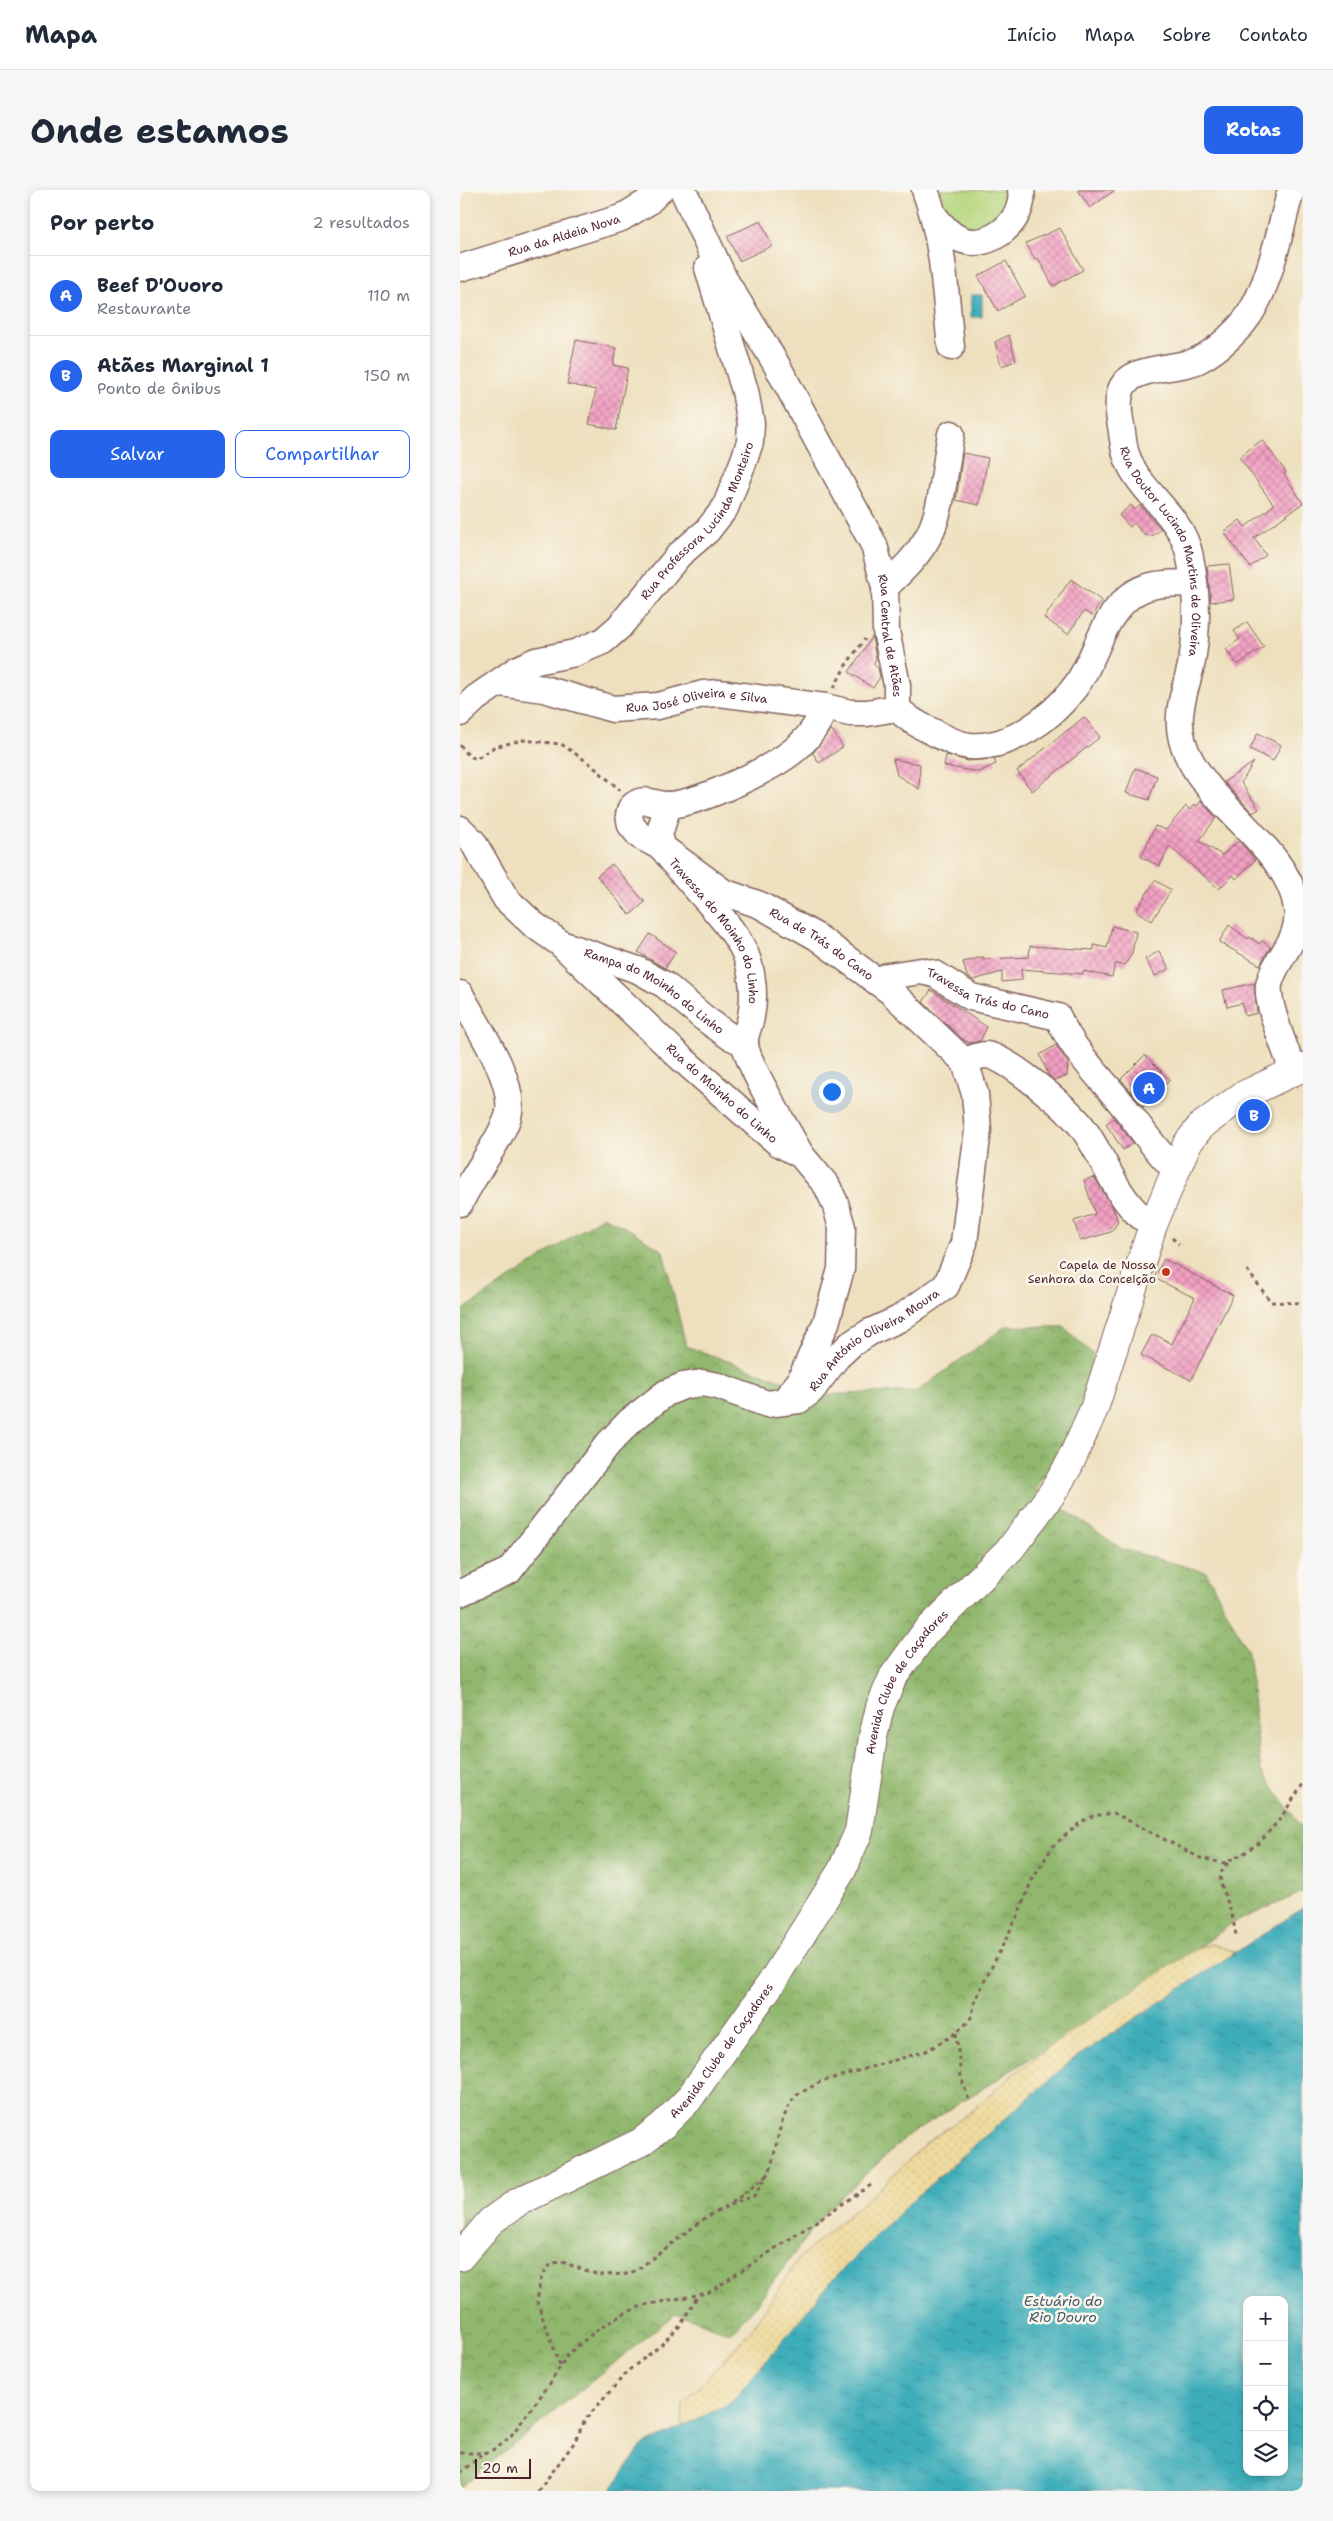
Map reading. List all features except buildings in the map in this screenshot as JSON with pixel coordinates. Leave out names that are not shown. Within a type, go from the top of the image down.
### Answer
[{"type":"main road","name":"Avenida Clube de Caçadores","points":[[460,2258],[491,2221],[518,2202],[640,2142],[664,2125],[688,2100],[770,1984],[838,1877],[855,1840],[864,1807],[873,1737],[880,1707],[892,1677],[925,1633],[1011,1548],[1053,1492],[1069,1465],[1094,1409],[1153,1225],[1187,1144],[1201,1126],[1218,1112],[1242,1096],[1298,1068]]},
{"type":"street","name":"Rua da Aldeia Nova","points":[[460,268],[621,218],[648,202],[660,190]]},
{"type":"street","points":[[683,190],[700,228]]},
{"type":"street","points":[[925,190],[934,216],[944,261],[951,347]]},
{"type":"street","points":[[934,216],[945,230],[960,240],[981,242],[1001,232],[1012,223],[1020,208],[1021,190]]},
{"type":"street","name":"Rua Doutor Lucindo Martins de Oliveira","points":[[1291,190],[1259,297],[1243,323],[1208,354],[1193,362],[1146,371],[1126,382],[1121,389],[1119,420],[1127,457],[1134,470],[1184,535],[1194,583],[1196,614],[1194,646],[1179,708],[1179,725],[1184,745],[1191,760],[1211,789],[1284,873],[1294,892],[1298,927],[1269,985],[1271,1002],[1298,1068]]},
{"type":"street","name":"Rua Central de Atães","points":[[700,228],[724,279],[779,369],[874,544],[884,587],[886,631],[897,685],[897,708],[912,722],[956,743],[969,746],[1001,742],[1029,728],[1062,702],[1083,675],[1101,633],[1128,598],[1150,586],[1160,583],[1194,583]]},
{"type":"street","name":"Rua Professora Lucinda Monteiro","points":[[460,713],[476,698],[518,669],[536,661],[575,653],[603,641],[619,628],[679,555],[707,531],[725,508],[750,442],[751,423],[745,391],[718,305],[700,228]]},
{"type":"street","points":[[884,587],[918,554],[930,533],[937,511],[951,434]]},
{"type":"street","name":"Rua José Oliveira e Silva","points":[[500,683],[544,689],[612,709],[658,706],[703,694],[719,693],[827,707],[850,713],[867,713],[897,708]]},
{"type":"street","points":[[635,804],[650,800],[668,805],[714,794],[783,759],[800,746],[827,707]]},
{"type":"street","name":"Rua de Trás do Cano","points":[[635,804],[629,815],[634,831],[663,848],[724,892],[760,905],[817,938],[890,991],[965,1062]]},
{"type":"street","points":[[663,848],[659,835],[668,805]]},
{"type":"street","name":"Rua do Moinho do Linho","points":[[460,829],[473,842],[506,899],[534,925],[560,944],[733,1104],[777,1142],[801,1155],[828,1186],[836,1203],[842,1227],[841,1269],[826,1323],[800,1381],[783,1403]]},
{"type":"street","name":"Travessa do Moinho do Linho","points":[[663,848],[732,933],[745,952],[751,975],[753,997],[752,1015],[745,1042]]},
{"type":"street","name":"Rampa do Moinho do Linho","points":[[560,944],[644,974],[665,985],[710,1022],[745,1042]]},
{"type":"street","name":"Travessa Trás do Cano","points":[[876,982],[888,976],[921,971],[934,974],[971,997],[1058,1017],[1075,1049],[1122,1104],[1158,1154],[1175,1169]]},
{"type":"street","points":[[460,994],[498,1062],[507,1087],[509,1113],[462,1191]]},
{"type":"street","points":[[745,1042],[752,1063],[801,1155]]},
{"type":"street","points":[[965,1062],[976,1056],[986,1055],[997,1058],[1009,1065],[1060,1105],[1079,1124],[1135,1211],[1153,1225]]},
{"type":"street","name":"Rua António Oliveira Moura","points":[[460,1592],[509,1570],[608,1444],[630,1421],[666,1393],[682,1386],[702,1384],[718,1386],[766,1404],[799,1400],[811,1391],[837,1357],[850,1344],[870,1332],[899,1319],[946,1286],[964,1244],[978,1130],[975,1094],[965,1062]]},
{"type":"path","points":[[827,707],[832,692],[846,665],[866,637]]},
{"type":"path","points":[[460,744],[468,756],[476,759],[494,747],[522,740],[561,744],[589,763],[635,804]]},
{"type":"path","points":[[1247,1270],[1271,1302],[1303,1303]]},
{"type":"path","points":[[560,2365],[537,2302],[540,2280],[547,2268],[553,2263],[562,2262],[600,2275],[628,2274],[637,2270],[708,2216],[754,2196],[774,2160],[785,2115],[797,2095],[820,2082],[926,2051],[956,2033],[972,2016],[975,2000],[1018,1915],[1031,1882],[1053,1846],[1081,1822],[1093,1816],[1114,1813],[1200,1858],[1218,1862],[1231,1860],[1244,1854],[1271,1831],[1303,1784]]},
{"type":"path","points":[[1231,1860],[1223,1867],[1220,1876],[1221,1888],[1228,1903],[1236,1935]]},
{"type":"path","points":[[956,2033],[961,2077],[970,2103]]},
{"type":"path","points":[[730,2205],[766,2175]]},
{"type":"path","points":[[460,2473],[484,2453],[497,2448],[510,2437],[549,2385],[560,2365],[580,2344],[623,2314],[644,2305],[708,2293],[871,2185]]},
{"type":"path","points":[[538,2491],[574,2443],[585,2420],[629,2370],[660,2346],[680,2326],[697,2296]]},
{"type":"path","points":[[460,2453],[484,2453]]},
{"type":"green space","points":[[940,190],[1007,190],[1007,200],[999,217],[992,224],[975,229],[965,227],[950,215]]},
{"type":"green space","points":[[603,1216],[634,1232],[663,1251],[686,1346],[822,1395],[918,1391],[1006,1326],[1064,1327],[1097,1358],[1112,1367],[1036,1490],[1122,1549],[1206,1572],[1248,1652],[1261,1771],[1303,1829],[1303,1892],[1231,1924],[1165,1973],[906,2137],[825,2212],[755,2306],[730,2333],[676,2313],[460,2488],[460,1611],[468,1602],[460,1561],[460,1312]]},
{"type":"sand","points":[[1211,1944],[1236,1952],[1072,2060],[908,2204],[834,2278],[732,2402],[682,2427],[683,2404],[750,2331],[800,2257],[883,2185],[927,2142],[972,2111],[1012,2075],[1073,2030],[1192,1951]]},
{"type":"water","points":[[971,295],[982,295],[982,317],[971,317]]},
{"type":"water","name":"Estuário do Rio Douro","points":[[1303,1908],[1303,2491],[610,2491],[642,2446],[732,2402],[834,2278],[908,2204],[1072,2060]]},
{"type":"place","name":"Beef D'Ouoro","points":[[1149,1088]]},
{"type":"place","name":"Atães Marginal 1","points":[[1254,1115]]},
{"type":"place","name":"Capela de Nossa Senhora da Conceição","points":[[1166,1272]]}]
